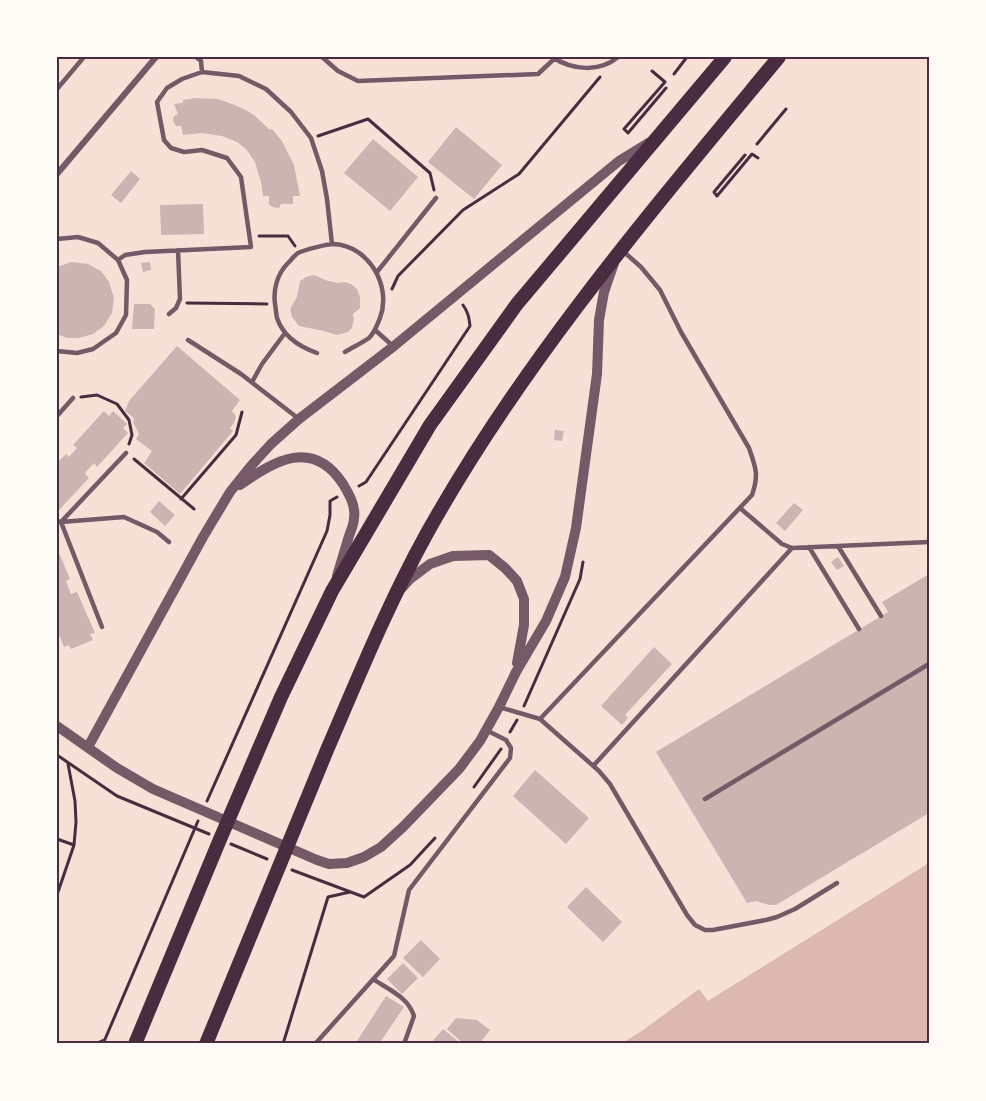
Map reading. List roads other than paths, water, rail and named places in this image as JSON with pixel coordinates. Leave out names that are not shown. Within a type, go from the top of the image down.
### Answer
[{"type":"main road","points":[[206,1044],[358,678],[426,536],[488,433],[544,352],[618,254],[779,57]]},
{"type":"main road","points":[[135,1044],[281,697],[332,591],[430,425],[517,304],[723,58]]},
{"type":"street","points":[[57,174],[156,57]]},
{"type":"street","points":[[88,747],[230,492],[271,444],[619,161],[658,137]]},
{"type":"street","points":[[57,726],[117,768],[153,789],[316,860],[329,864],[347,863],[364,857],[381,847],[459,769],[480,741],[546,621],[566,577],[576,528],[596,380],[599,320],[604,292],[618,254]]},
{"type":"street","points":[[230,492],[259,471],[288,458],[310,457],[326,464],[336,473],[352,498],[355,517],[332,591]]},
{"type":"street","points":[[396,596],[410,579],[430,564],[453,556],[489,555],[517,581],[524,599],[524,625],[516,672]]},
{"type":"lane","points":[[57,89],[84,57]]},
{"type":"lane","points":[[196,57],[201,61],[202,72]]},
{"type":"lane","points":[[321,57],[338,71],[358,81],[538,74],[553,58],[579,68],[603,67],[618,57]]},
{"type":"lane","points":[[118,260],[125,255],[145,252],[251,247],[241,177],[227,158],[202,150],[184,152],[177,150],[171,148],[164,140],[157,102],[167,88],[202,72],[239,76],[266,89],[291,112],[311,138],[322,171],[332,244]]},
{"type":"lane","points":[[377,272],[436,198]]},
{"type":"lane","points":[[57,239],[78,237],[98,243],[118,260],[128,280],[126,315],[116,333],[93,349],[77,353],[57,351]]},
{"type":"lane","points":[[317,353],[301,347],[285,333],[277,318],[274,296],[276,284],[284,267],[299,253],[332,244],[346,247],[363,256],[377,272],[384,294],[383,308],[375,330],[368,338],[345,352]]},
{"type":"lane","points":[[168,314],[176,308],[180,299],[178,250]]},
{"type":"lane","points":[[540,718],[752,495],[756,484],[757,469],[749,448],[681,332],[660,290],[641,267],[618,254]]},
{"type":"lane","points":[[375,330],[394,346]]},
{"type":"lane","points":[[252,382],[285,333]]},
{"type":"lane","points":[[188,340],[241,374],[299,420]]},
{"type":"lane","points":[[57,416],[73,398]]},
{"type":"lane","points":[[59,522],[126,453]]},
{"type":"lane","points":[[740,508],[782,544],[792,548],[929,542]]},
{"type":"lane","points":[[59,522],[124,517],[157,532],[170,542]]},
{"type":"lane","points":[[59,522],[102,627]]},
{"type":"lane","points":[[838,546],[881,616]]},
{"type":"lane","points":[[809,547],[859,629]]},
{"type":"lane","points":[[594,765],[792,548]]},
{"type":"lane","points":[[705,799],[929,664]]},
{"type":"lane","points":[[499,707],[540,718],[594,765],[610,784],[687,915],[700,928],[713,930],[777,917],[795,909],[837,883]]},
{"type":"lane","points":[[315,1044],[394,956],[408,890],[510,758],[511,748],[506,740],[486,730]]},
{"type":"lane","points":[[373,979],[405,1000],[411,1008],[414,1016],[404,1044]]}]
